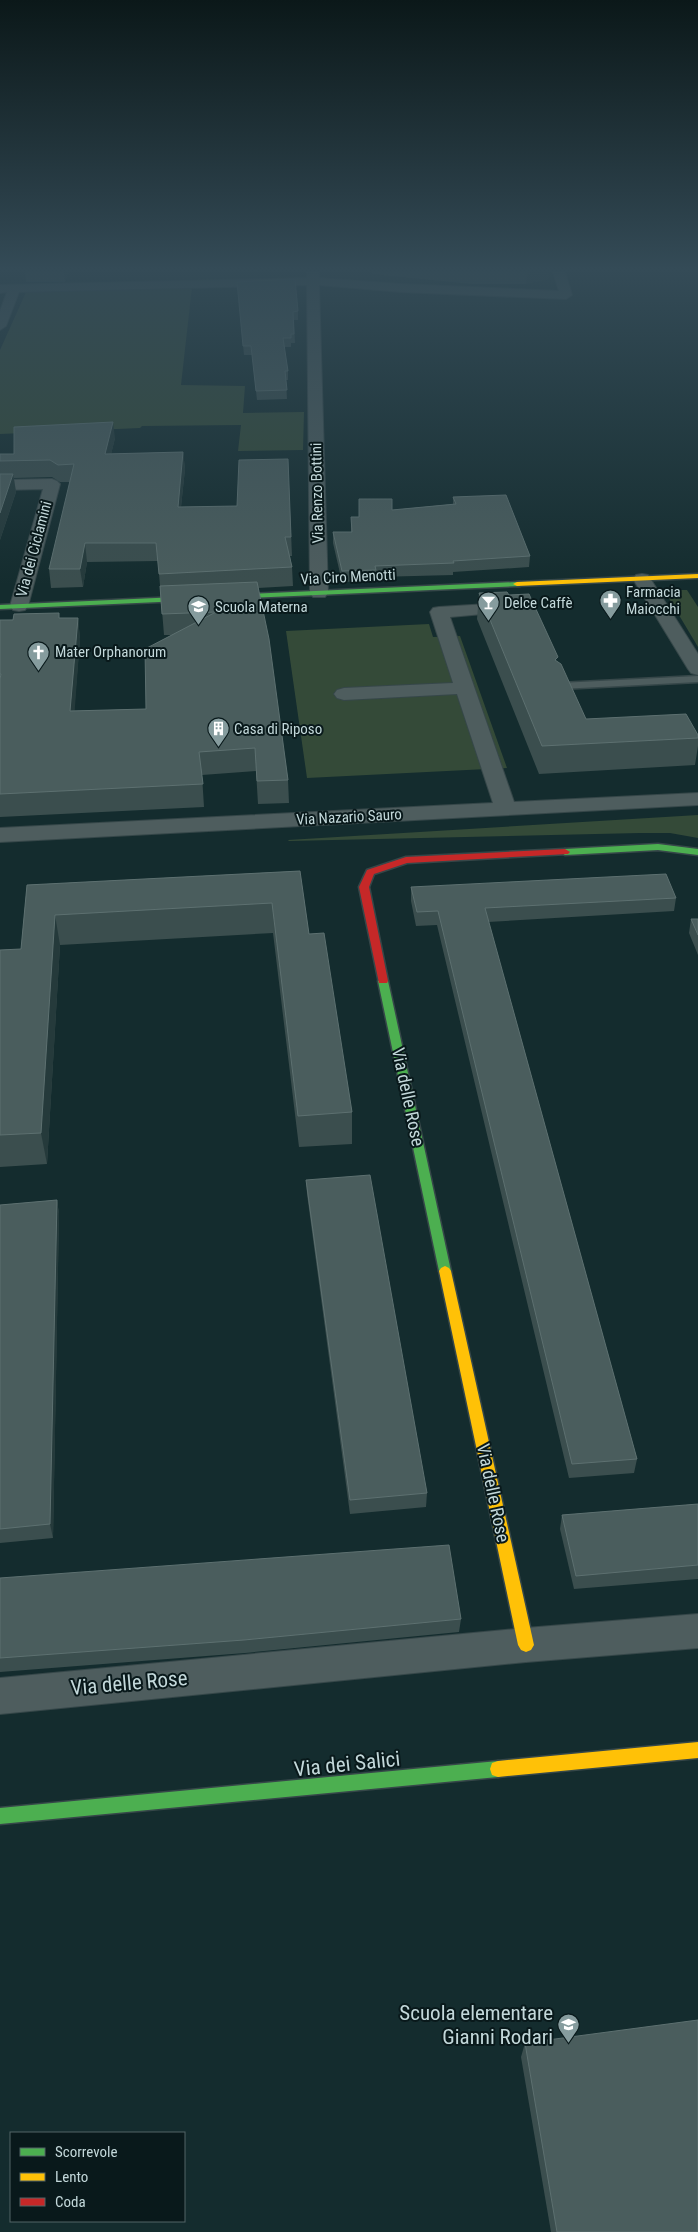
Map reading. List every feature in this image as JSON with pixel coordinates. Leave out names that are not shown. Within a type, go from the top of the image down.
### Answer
[{"type":"street","name":"Via Renzo Bottini","points":[[315,376],[319,593]]},
{"type":"street","name":"Via dei Ciclamini","points":[[0,485],[52,484],[19,606]]},
{"type":"street","name":"Via Ciro Menotti","points":[[0,607],[698,576]]},
{"type":"street","points":[[642,579],[698,670]]},
{"type":"street","points":[[488,609],[439,612],[506,809]]},
{"type":"street","points":[[344,694],[466,688]]},
{"type":"street","name":"Via Nazario Sauro","points":[[0,835],[698,799]]},
{"type":"street","name":"Via delle Rose","points":[[526,1645],[368,913],[364,887],[370,872],[406,860],[658,847],[698,852]]},
{"type":"street","name":"Via delle Rose","points":[[0,1696],[526,1645],[698,1631]]},
{"type":"street","name":"Via dei Salici","points":[[0,1816],[698,1750]]},
{"type":"lane","points":[[560,686],[698,679]]},
{"type":"green space","points":[[0,376],[182,376],[181,385],[245,386],[243,413],[304,412],[303,450],[238,451],[241,425],[142,426],[140,428],[0,434]]},
{"type":"green space","points":[[664,590],[687,590],[698,607],[698,647]]},
{"type":"green space","points":[[429,624],[433,637],[460,636],[507,768],[307,778],[286,631]]},
{"type":"green space","points":[[698,815],[698,838],[670,833],[640,833],[288,840]]},
{"type":"building","points":[[254,376],[286,376],[287,390],[256,391]]},
{"type":"building","points":[[113,422],[105,454],[183,452],[178,507],[237,506],[239,460],[288,459],[291,537],[285,537],[292,567],[159,574],[156,543],[85,543],[80,569],[49,569],[74,464],[58,465],[50,460],[0,461],[0,454],[14,454],[14,427]]},
{"type":"building","points":[[0,474],[13,474],[0,513]]},
{"type":"building","points":[[506,495],[530,556],[453,561],[454,563],[375,566],[376,570],[342,571],[333,532],[352,532],[351,517],[359,517],[359,499],[392,499],[392,510],[456,504],[453,497]]},
{"type":"building","points":[[257,582],[269,639],[288,780],[257,781],[255,748],[199,752],[203,784],[0,794],[0,620],[13,620],[14,614],[59,613],[59,618],[78,618],[70,711],[146,709],[145,649],[216,612],[162,614],[160,586]]},
{"type":"building","points":[[507,592],[509,595],[529,594],[558,657],[555,660],[561,664],[586,719],[686,714],[698,738],[542,746],[479,593]]},
{"type":"building","points":[[300,871],[309,934],[324,933],[352,1112],[298,1116],[272,903],[55,915],[41,1133],[0,1135],[0,950],[21,949],[27,885]]},
{"type":"building","points":[[666,874],[676,898],[485,908],[637,1459],[572,1464],[438,911],[417,912],[411,887]]},
{"type":"building","points":[[691,919],[698,919],[698,935]]},
{"type":"building","points":[[370,1175],[427,1493],[350,1500],[306,1180]]},
{"type":"building","points":[[57,1200],[50,1524],[0,1529],[0,1205]]},
{"type":"building","points":[[698,1504],[698,1565],[576,1576],[562,1515]]},
{"type":"building","points":[[449,1545],[461,1619],[244,1640],[0,1658],[0,1578]]},
{"type":"building","points":[[698,2020],[698,2232],[557,2232],[525,2043]]},
{"type":"traffic: fast","points":[[0,607],[517,584]]},
{"type":"traffic: fast","points":[[565,852],[658,847],[698,852]]},
{"type":"traffic: fast","points":[[383,981],[445,1271]]},
{"type":"traffic: fast","points":[[0,1816],[498,1769]]},
{"type":"traffic: slow","points":[[517,584],[698,576]]},
{"type":"traffic: slow","points":[[445,1271],[526,1645]]},
{"type":"traffic: slow","points":[[498,1769],[698,1750]]},
{"type":"traffic: jam","points":[[383,981],[364,887],[370,872],[406,860],[565,852]]},
{"type":"place","name":"Farmacia Maiocchi","points":[[610,620]]},
{"type":"place","name":"Delce Caffè","points":[[488,622]]},
{"type":"place","name":"Scuola Materna","points":[[199,626]]},
{"type":"place","name":"Mater Orphanorum","points":[[39,671]]},
{"type":"place","name":"Casa di Riposo","points":[[218,748]]},
{"type":"place","name":"Scuola elementare Gianni Rodari","points":[[569,2044]]}]
